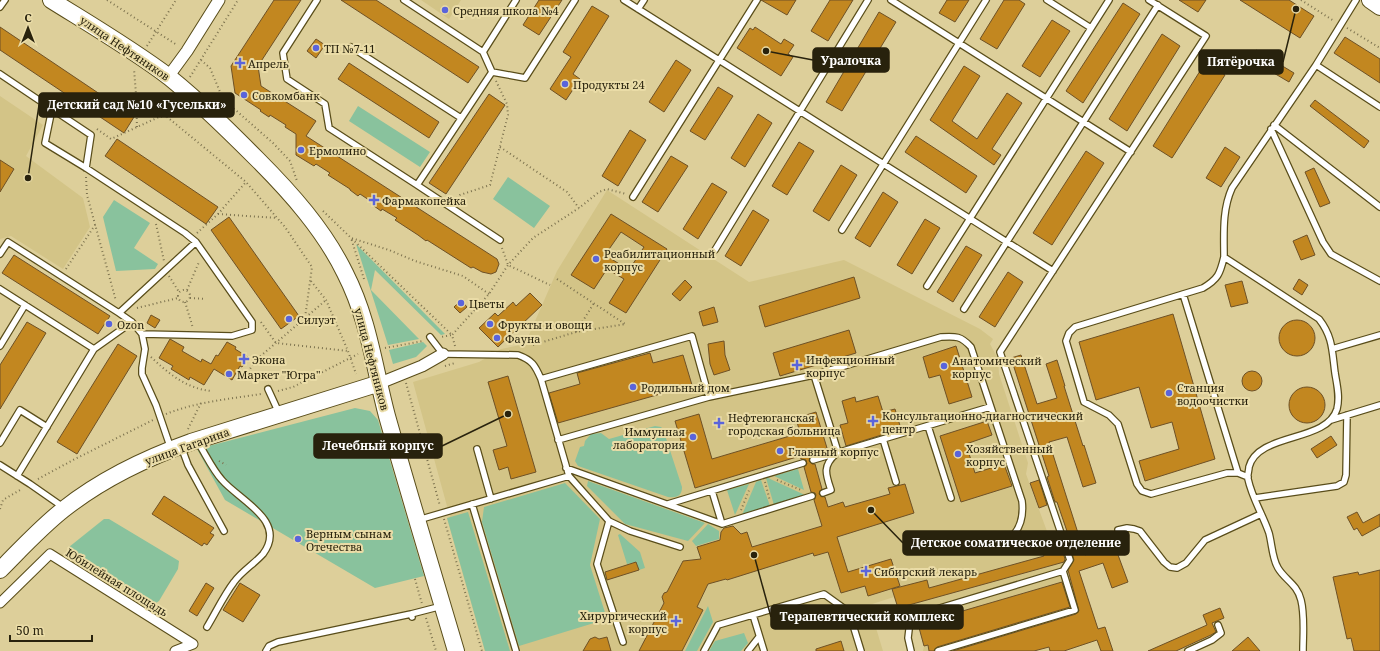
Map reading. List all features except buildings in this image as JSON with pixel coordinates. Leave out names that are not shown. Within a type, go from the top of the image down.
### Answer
[{"type":"main road","name":"улица Нефтяников","points":[[51,0],[119,42],[168,77],[265,162],[300,206],[334,253],[345,273],[365,322],[373,350],[387,416],[456,651]]},
{"type":"main road","points":[[1370,0],[1380,7]]},
{"type":"main road","name":"улица Гагарина","points":[[0,570],[29,540],[64,508],[93,488],[176,448],[192,435],[279,415],[380,383]]},
{"type":"street","points":[[168,77],[187,51],[219,0]]},
{"type":"street","points":[[380,383],[404,380],[422,366],[443,354]]},
{"type":"street","name":"Юбилейная площадь","points":[[0,603],[50,554],[193,644],[175,651]]},
{"type":"lane","points":[[0,7],[5,0]]},
{"type":"lane","points":[[317,0],[283,53],[287,79],[326,104],[329,128],[500,240]]},
{"type":"lane","points":[[404,0],[483,52],[492,72]]},
{"type":"lane","points":[[483,52],[516,0]]},
{"type":"lane","points":[[492,72],[525,78],[575,0]]},
{"type":"lane","points":[[624,0],[1054,272]]},
{"type":"lane","points":[[638,9],[644,0]]},
{"type":"lane","points":[[633,197],[757,0]]},
{"type":"lane","points":[[715,250],[868,0]]},
{"type":"lane","points":[[891,0],[1131,152]]},
{"type":"lane","points":[[842,230],[986,0]]},
{"type":"lane","points":[[1047,0],[1091,28]]},
{"type":"lane","points":[[927,286],[1109,0]]},
{"type":"lane","points":[[912,651],[908,638],[910,621],[920,614],[1063,571],[1070,560],[1000,352],[1054,272],[1206,36],[1149,0]]},
{"type":"lane","points":[[1248,477],[1238,473],[1227,473],[1151,494],[1142,491],[1137,484],[1118,424],[1109,415],[1084,402],[1066,341],[1069,333],[1075,327],[1203,288],[1214,281],[1221,270],[1224,257],[1225,210],[1227,199],[1232,188],[1316,65],[1356,0]]},
{"type":"lane","points":[[964,309],[1158,5]]},
{"type":"lane","points":[[351,47],[461,118]]},
{"type":"lane","points":[[1316,65],[1380,107]]},
{"type":"lane","points":[[417,185],[492,72]]},
{"type":"lane","points":[[0,74],[91,135],[86,168]]},
{"type":"lane","points":[[52,109],[45,143],[154,212],[196,242],[252,322],[252,330],[232,336],[142,334]]},
{"type":"lane","points":[[1273,127],[1380,207]]},
{"type":"lane","points":[[1273,127],[1323,242],[1331,254],[1380,281]]},
{"type":"lane","points":[[0,254],[8,242],[119,313],[132,322],[142,334],[145,350],[142,374],[176,448],[188,466],[224,531]]},
{"type":"lane","points":[[119,313],[196,242]]},
{"type":"lane","points":[[1224,257],[1319,319],[1325,328],[1331,338],[1339,397],[1337,410],[1331,420]]},
{"type":"lane","points":[[0,289],[94,349]]},
{"type":"lane","points":[[1183,294],[1238,473]]},
{"type":"lane","points":[[0,346],[25,305]]},
{"type":"lane","points":[[17,476],[94,349],[132,322]]},
{"type":"lane","points":[[1332,349],[1380,335]]},
{"type":"lane","points":[[541,379],[692,336],[709,397]]},
{"type":"lane","points":[[558,440],[709,397],[814,374],[941,337],[954,336],[963,339],[971,347],[1022,501],[1022,521],[1017,531],[1010,538],[993,544],[977,543],[951,535],[934,536],[910,544]]},
{"type":"lane","points":[[431,338],[443,354],[518,355],[528,358],[536,366],[541,379],[569,476],[609,521],[630,530],[680,547]]},
{"type":"lane","points":[[814,374],[838,452]]},
{"type":"lane","points":[[269,391],[279,415]]},
{"type":"lane","points":[[1303,651],[1303,613],[1300,598],[1295,586],[1281,573],[1277,566],[1269,532],[1248,477],[1250,465],[1255,456],[1266,447],[1319,428],[1331,420],[1380,405]]},
{"type":"lane","points":[[813,460],[990,407]]},
{"type":"lane","points":[[0,443],[20,410],[47,427]]},
{"type":"lane","points":[[1255,498],[1337,486],[1344,482],[1346,475],[1347,415]]},
{"type":"lane","points":[[928,426],[951,498]]},
{"type":"lane","points":[[192,435],[222,480],[260,514],[269,529],[267,546],[263,554],[234,581],[207,627]]},
{"type":"lane","points":[[883,439],[896,482]]},
{"type":"lane","points":[[477,449],[491,499]]},
{"type":"lane","points":[[823,493],[831,490],[826,473],[829,460],[838,452]]},
{"type":"lane","points":[[668,504],[802,463]]},
{"type":"lane","points":[[0,466],[30,484],[64,508]]},
{"type":"lane","points":[[566,468],[722,524],[812,496]]},
{"type":"lane","points":[[418,520],[569,476]]},
{"type":"lane","points":[[712,491],[722,524]]},
{"type":"lane","points":[[472,504],[516,651]]},
{"type":"lane","points":[[1118,530],[1134,528],[1140,532],[1164,562],[1170,567],[1177,568],[1186,563],[1205,540],[1261,514]]},
{"type":"lane","points":[[609,521],[597,564],[623,642]]},
{"type":"lane","points":[[938,651],[1075,610],[1063,571]]},
{"type":"lane","points":[[704,651],[718,625],[824,594],[849,612],[861,651]]},
{"type":"lane","points":[[266,651],[269,646],[278,642],[411,616],[443,606]]},
{"type":"lane","points":[[753,615],[764,651]]},
{"type":"lane","points":[[1188,651],[1212,640],[1221,633],[1218,625]]},
{"type":"lane","points":[[748,651],[759,638]]},
{"type":"path","points":[[107,0],[177,44]]},
{"type":"path","points":[[146,49],[176,0]]},
{"type":"path","points":[[190,77],[238,0]]},
{"type":"path","points":[[201,60],[210,68],[223,100],[273,143],[290,161],[298,182]]},
{"type":"path","points":[[134,68],[137,128]]},
{"type":"path","points":[[449,206],[460,195],[490,185],[508,115],[508,104],[492,72]]},
{"type":"path","points":[[136,94],[166,116],[246,182],[285,227],[312,266],[305,318]]},
{"type":"path","points":[[94,128],[112,139],[166,116],[176,100]]},
{"type":"path","points":[[500,147],[567,192],[579,208]]},
{"type":"path","points":[[86,168],[87,195],[119,313],[178,298]]},
{"type":"path","points":[[197,233],[218,214],[246,182]]},
{"type":"path","points":[[386,354],[384,348],[452,335],[489,294],[508,265],[533,238],[579,208],[599,192],[607,189],[633,197]]},
{"type":"path","points":[[323,211],[452,335],[459,362],[445,366]]},
{"type":"path","points":[[154,212],[166,270],[179,292],[178,298]]},
{"type":"path","points":[[218,214],[276,218]]},
{"type":"path","points":[[62,276],[95,225]]},
{"type":"path","points":[[351,238],[389,250],[415,261],[463,276],[489,294]]},
{"type":"path","points":[[351,238],[365,282]]},
{"type":"path","points":[[500,240],[508,265],[550,285]]},
{"type":"path","points":[[187,290],[204,252]]},
{"type":"path","points":[[533,345],[576,332],[626,324],[557,279]]},
{"type":"path","points":[[310,280],[326,300],[356,374]]},
{"type":"path","points":[[179,292],[181,290],[187,290]]},
{"type":"path","points":[[187,290],[190,292],[190,298]]},
{"type":"path","points":[[178,298],[182,302],[185,302],[196,335]]},
{"type":"path","points":[[185,302],[190,298],[206,299]]},
{"type":"path","points":[[248,372],[256,360],[326,300]]},
{"type":"path","points":[[576,332],[594,303]]},
{"type":"path","points":[[145,350],[174,377],[184,384],[200,390],[212,391]]},
{"type":"path","points":[[0,502],[75,459],[160,416],[201,403],[293,387],[358,354]]},
{"type":"path","points":[[404,380],[482,651]]},
{"type":"path","points":[[192,435],[201,403]]},
{"type":"path","points":[[764,475],[812,496]]},
{"type":"path","points":[[764,475],[773,508]]},
{"type":"path","points":[[737,519],[754,478]]},
{"type":"path","points":[[0,509],[3,500]]},
{"type":"shaded area","name":"Средняя школа №4","points":[[421,0],[461,0],[449,19]]},
{"type":"shaded area","points":[[0,96],[43,125],[26,156],[83,198],[90,227],[63,269],[11,236],[0,239]]},
{"type":"shaded area","name":"Нефтеюганская городская больница","points":[[607,190],[749,282],[844,260],[980,329],[993,339],[990,344],[998,359],[999,374],[1028,463],[1026,474],[1052,545],[1069,539],[1011,358],[1021,355],[1089,568],[1079,571],[1098,628],[1105,627],[1113,651],[1101,651],[1097,640],[1065,651],[1050,651],[1049,647],[1034,651],[923,651],[924,646],[918,624],[916,603],[898,608],[894,597],[869,605],[883,651],[485,651],[447,518],[450,517],[413,382],[479,362],[501,349],[525,344],[557,271]]},
{"type":"green space","points":[[358,106],[430,152],[420,167],[349,121]]},
{"type":"green space","points":[[508,177],[550,206],[534,228],[493,199]]},
{"type":"green space","points":[[114,200],[150,223],[134,248],[158,264],[155,269],[116,271],[103,217]]},
{"type":"green space","points":[[356,244],[445,334],[441,335],[375,270],[371,290],[419,339],[388,345]]},
{"type":"green space","points":[[423,342],[427,346],[416,357],[393,364],[389,350]]},
{"type":"green space","points":[[355,408],[370,411],[378,420],[424,576],[375,588],[225,500],[197,449]]},
{"type":"green space","points":[[655,426],[663,429],[682,487],[680,494],[676,497],[668,497],[578,466],[575,461],[580,447],[584,446],[585,441],[591,434],[601,433],[609,439]]},
{"type":"green space","points":[[798,469],[804,490],[774,476]]},
{"type":"green space","points":[[766,478],[768,478],[805,495],[774,505]]},
{"type":"green space","points":[[761,480],[770,506],[742,515],[756,482]]},
{"type":"green space","points":[[588,481],[705,523],[688,541],[625,524],[587,486]]},
{"type":"green space","points":[[565,483],[600,519],[590,565],[607,619],[519,646],[482,522],[484,507]]},
{"type":"green space","points":[[749,484],[735,515],[727,490]]},
{"type":"green space","points":[[468,512],[510,651],[485,651],[447,518]]},
{"type":"green space","points":[[104,519],[109,519],[179,561],[178,569],[159,601],[156,603],[149,602],[72,554],[69,550],[69,547]]},
{"type":"green space","points":[[708,524],[719,531],[719,539],[696,546],[692,541]]},
{"type":"green space","points":[[620,534],[640,552],[645,568],[639,570],[636,562],[627,564],[618,535]]},
{"type":"green space","points":[[708,606],[713,622],[697,651],[685,651]]},
{"type":"green space","points":[[744,633],[748,643],[741,651],[709,651],[715,641]]},
{"type":"place","name":"Пятёрочка","points":[[1296,9]]},
{"type":"place","name":"Средняя школа №4","points":[[445,10]]},
{"type":"place","name":"ТП №7-11","points":[[316,48]]},
{"type":"place","name":"Уралочка","points":[[766,51]]},
{"type":"place","name":"Апрель","points":[[240,63]]},
{"type":"place","name":"Продукты 24","points":[[565,84]]},
{"type":"place","name":"Совкомбанк","points":[[244,95]]},
{"type":"place","name":"Ермолино","points":[[301,150]]},
{"type":"place","name":"Детский сад №10 «Гусельки»","points":[[28,178]]},
{"type":"place","name":"Фармакопейка","points":[[374,200]]},
{"type":"place","name":"Реабилитационный корпус","points":[[596,259]]},
{"type":"place","name":"Цветы","points":[[461,303]]},
{"type":"place","name":"Силуэт","points":[[289,319]]},
{"type":"place","name":"Ozon","points":[[109,324]]},
{"type":"place","name":"Фрукты и овощи","points":[[490,324]]},
{"type":"place","name":"Фауна","points":[[497,338]]},
{"type":"place","name":"Экона","points":[[244,359]]},
{"type":"place","name":"Инфекционный корпус","points":[[797,365]]},
{"type":"place","name":"Анатомический корпус","points":[[944,366]]},
{"type":"place","name":"Маркет \"Югра\"","points":[[229,374]]},
{"type":"place","name":"Родильный дом","points":[[633,387]]},
{"type":"place","name":"Станция водоочистки","points":[[1169,393]]},
{"type":"place","name":"Лечебный корпус","points":[[508,414]]},
{"type":"place","name":"Консультационно-диагностический центр","points":[[873,421]]},
{"type":"place","name":"Нефтеюганская городская больница","points":[[719,423]]},
{"type":"place","name":"Иммунная лаборатория","points":[[693,437]]},
{"type":"place","name":"Главный корпус","points":[[780,451]]},
{"type":"place","name":"Хозяйственный корпус","points":[[958,454]]},
{"type":"place","name":"Детское соматическое отделение","points":[[871,510]]},
{"type":"place","name":"Верным сынам Отечества","points":[[298,539]]},
{"type":"place","name":"Терапевтический комплекс","points":[[754,555]]},
{"type":"place","name":"Сибирский лекарь","points":[[866,571]]},
{"type":"place","name":"Хирургический корпус","points":[[676,621]]}]
